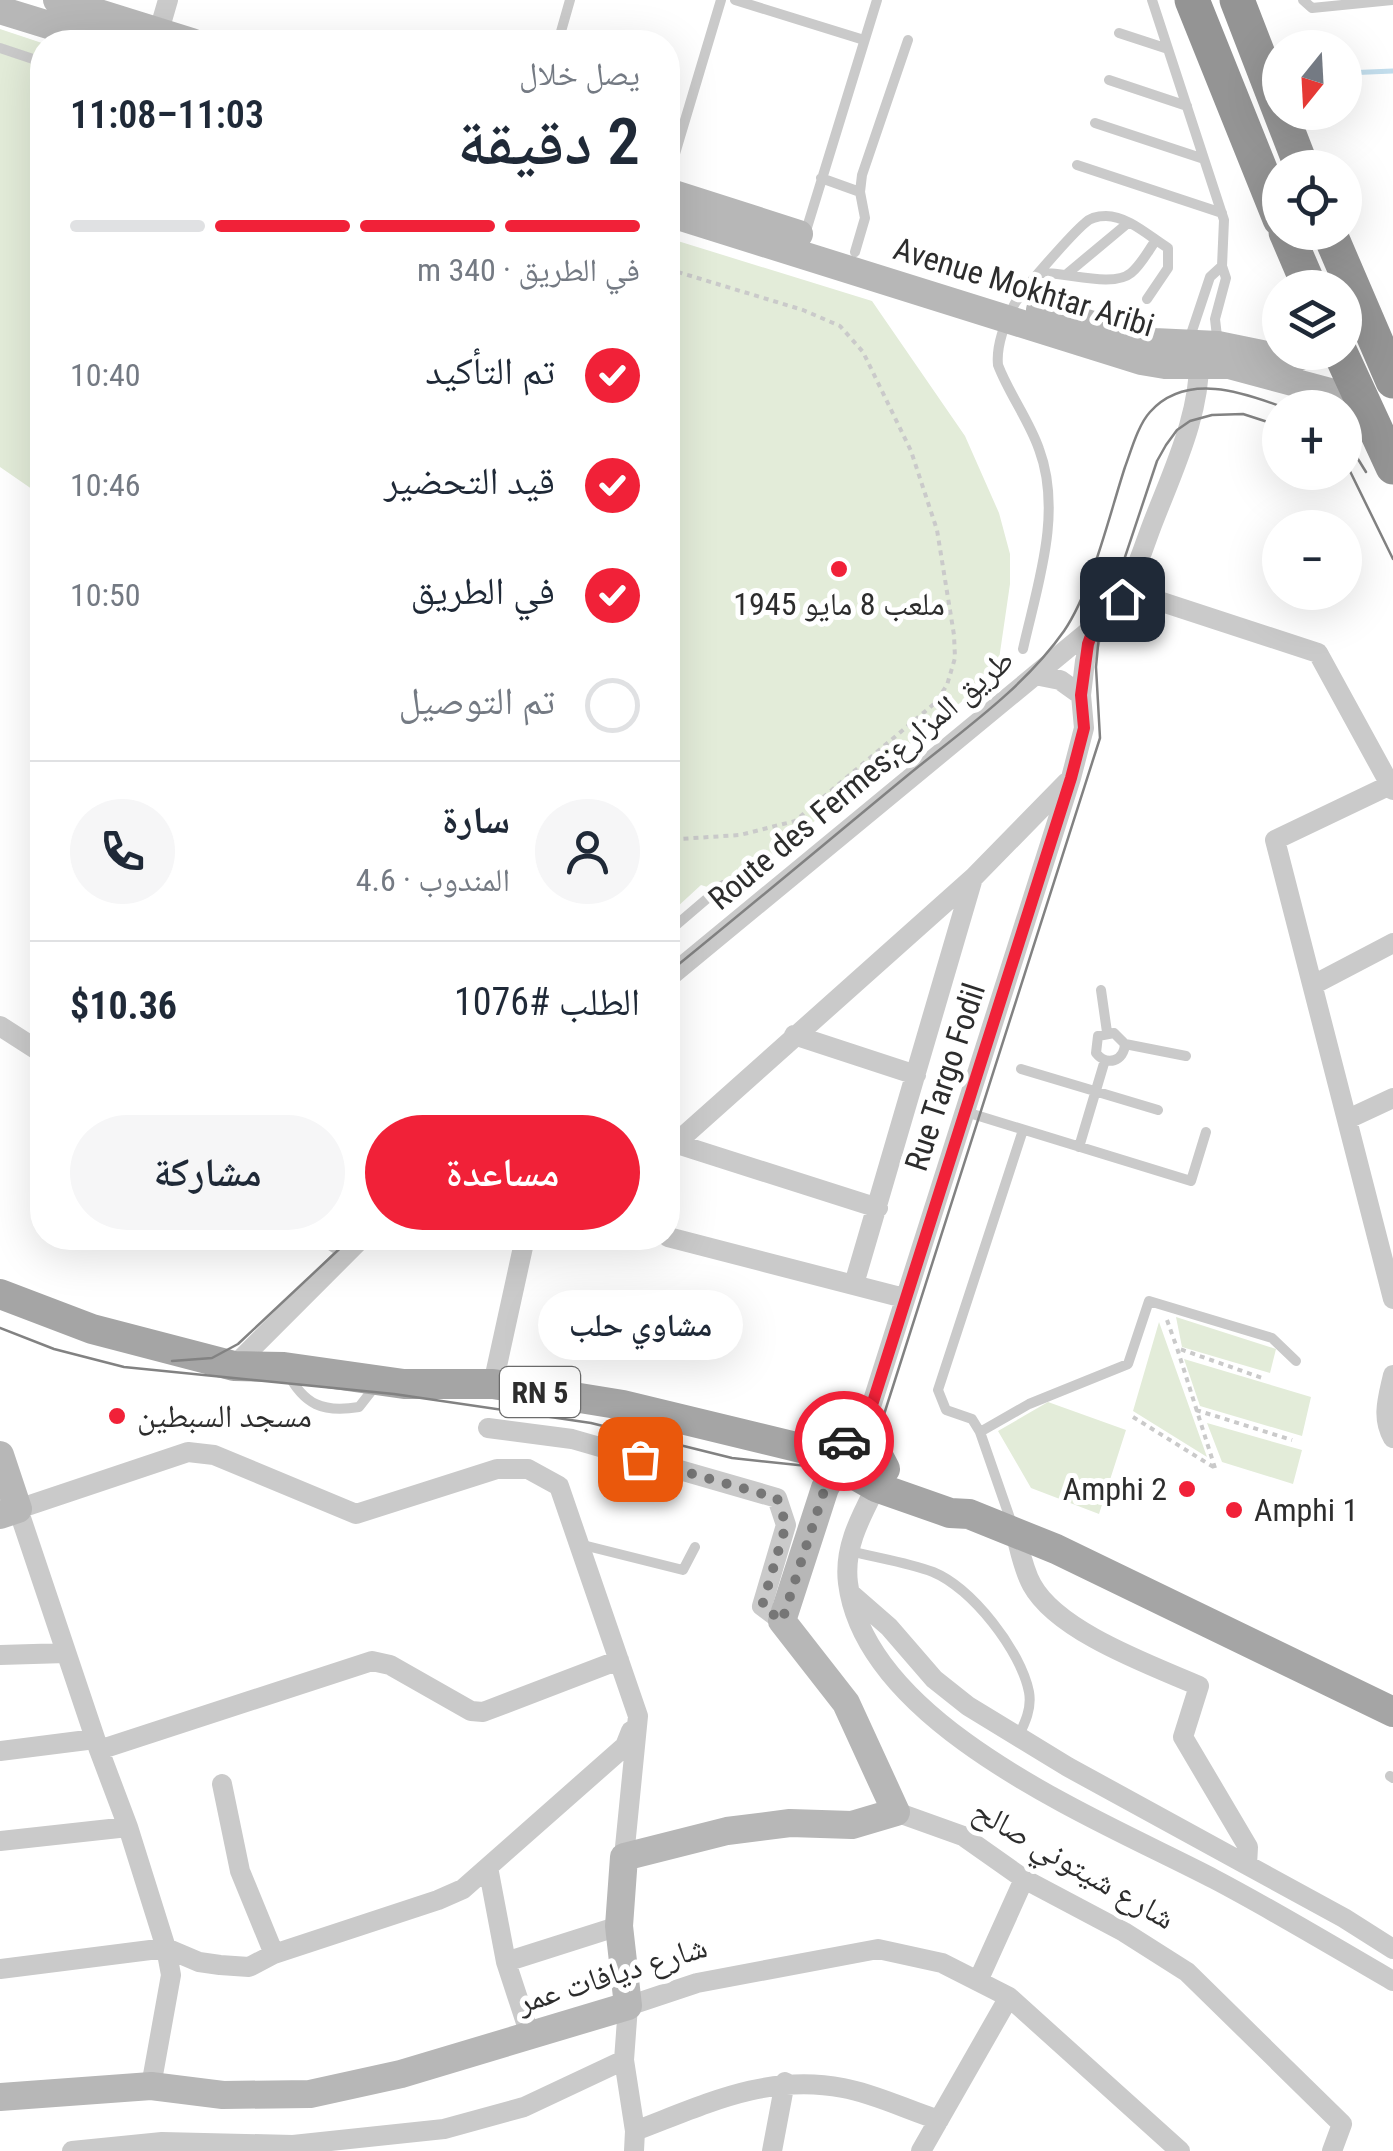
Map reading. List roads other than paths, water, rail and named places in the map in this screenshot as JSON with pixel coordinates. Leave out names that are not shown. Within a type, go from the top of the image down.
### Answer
[{"type":"highway","points":[[1192,0],[1262,174]]},
{"type":"highway","points":[[1237,0],[1295,150]]},
{"type":"highway","points":[[1336,250],[1386,385],[1393,467]]},
{"type":"highway","points":[[1362,368],[1386,385]]},
{"type":"main road","name":"RN 5","points":[[2,1296],[92,1329],[234,1366],[284,1367],[404,1384],[493,1384],[623,1405],[829,1460],[950,1498],[969,1514],[1090,1564],[1393,1712]]},
{"type":"main road","points":[[862,1425],[881,1478]]},
{"type":"street","points":[[57,0],[139,30]]},
{"type":"street","points":[[160,30],[168,0]]},
{"type":"street","points":[[0,10],[65,30]]},
{"type":"street","name":"Avenue Mokhtar Aribi","points":[[680,197],[801,245],[854,252],[1152,364],[1201,350],[1262,357]]},
{"type":"street","name":"Avenue Mokhtar Aribi","points":[[680,216],[801,245],[1012,311]]},
{"type":"street","name":"Avenue Mokhtar Aribi","points":[[1201,350],[1229,365],[1386,385]]},
{"type":"street","name":"Rue Targo Fodil","points":[[862,1425],[873,1402],[1071,778],[1084,728],[1084,661],[1094,627],[1113,611],[1128,588],[1190,421],[1201,350]]},
{"type":"street","points":[[1128,588],[1318,652],[1392,788],[1275,840],[1348,1119],[1388,1254],[1393,1299]]},
{"type":"street","name":"Route des Fermes;طريق المزارع","points":[[680,968],[1094,627]]},
{"type":"street","points":[[1035,675],[1060,680],[1081,695]]},
{"type":"street","points":[[680,1139],[974,877],[1071,778]]},
{"type":"street","points":[[854,1284],[974,877]]},
{"type":"street","points":[[1312,985],[1393,943]]},
{"type":"street","points":[[0,1026],[30,1046]]},
{"type":"street","points":[[794,1036],[916,1076]]},
{"type":"street","points":[[1348,1119],[1393,1098]]},
{"type":"street","points":[[680,1150],[878,1208]]},
{"type":"street","points":[[680,1239],[904,1298]]},
{"type":"street","points":[[234,1366],[348,1250]]},
{"type":"street","points":[[493,1384],[522,1250]]},
{"type":"street","points":[[1393,1375],[1385,1410],[1386,1426],[1393,1438]]},
{"type":"street","points":[[782,1621],[825,1488],[829,1460],[862,1425]]},
{"type":"street","points":[[488,1428],[572,1439],[777,1498],[786,1525],[762,1606],[782,1621],[846,1703],[896,1812],[852,1825],[790,1823],[726,1831],[624,1857]]},
{"type":"street","points":[[9,1512],[188,1452],[214,1455],[356,1514],[497,1469],[528,1469],[558,1486],[638,1716],[619,1926],[628,2006],[624,2060],[635,2141],[734,2094],[784,2082],[845,2088],[939,2120]]},
{"type":"street","points":[[0,1455],[9,1512],[66,1652],[128,1826],[166,1948],[172,1974],[151,2086]]},
{"type":"street","points":[[881,1478],[856,1526],[850,1551],[850,1593],[859,1627],[878,1656],[924,1709],[1027,1783],[1258,1902],[1393,1981]]},
{"type":"street","points":[[1015,1532],[1031,1584],[1054,1612],[1112,1647],[1200,1686],[1183,1737],[1248,1847],[1247,1865]]},
{"type":"street","points":[[850,1593],[889,1627],[948,1692],[1017,1738],[1344,1918],[1393,1949]]},
{"type":"street","points":[[0,1655],[66,1652]]},
{"type":"street","points":[[0,1750],[97,1744],[372,1661],[390,1665],[470,1711],[484,1712],[619,1660]]},
{"type":"street","points":[[924,1709],[948,1692]]},
{"type":"street","points":[[0,1969],[166,1948],[220,1966],[249,1967],[274,1954],[438,1900],[463,1889],[625,1746],[638,1716]]},
{"type":"street","points":[[222,1784],[240,1871],[274,1954]]},
{"type":"street","name":"شارع شيتوني صالح","points":[[896,1812],[963,1836],[1024,1878],[1124,1932],[1187,1972],[1342,2124],[1332,2151]]},
{"type":"street","points":[[0,1841],[128,1826]]},
{"type":"street","points":[[488,1867],[506,1962],[530,2035]]},
{"type":"street","points":[[978,1980],[1024,1878]]},
{"type":"street","points":[[506,1962],[619,1926]]},
{"type":"street","name":"شارع ديافات عمر","points":[[0,2097],[151,2086],[223,2095],[310,2094],[401,2074],[698,1983],[878,1949],[942,1963],[1009,1997],[1180,2151]]},
{"type":"street","points":[[921,2151],[1009,1997]]},
{"type":"street","points":[[72,2151],[227,2142],[293,2145],[444,2129],[524,2107],[624,2060]]},
{"type":"street","points":[[772,2151],[784,2082]]},
{"type":"lane","points":[[561,30],[570,0]]},
{"type":"lane","points":[[680,137],[721,0]]},
{"type":"lane","points":[[734,0],[864,40]]},
{"type":"lane","points":[[801,245],[876,0]]},
{"type":"lane","points":[[1152,0],[1222,213],[1225,282],[1201,350]]},
{"type":"lane","points":[[1302,0],[1312,8],[1392,0]]},
{"type":"lane","points":[[1118,33],[1168,49]]},
{"type":"lane","points":[[854,252],[865,218],[860,192],[862,176],[908,40]]},
{"type":"lane","points":[[0,48],[30,58]]},
{"type":"lane","points":[[1109,80],[1187,106]]},
{"type":"lane","points":[[1094,123],[1204,159]]},
{"type":"lane","points":[[1077,165],[1222,213]]},
{"type":"lane","points":[[822,178],[860,192]]},
{"type":"lane","points":[[1023,650],[1046,544],[1048,499],[1040,449],[998,364],[998,349],[1012,311],[1091,219],[1105,216],[1128,223],[1168,248],[1168,268],[1148,299]]},
{"type":"lane","points":[[1068,273],[1128,223]]},
{"type":"lane","points":[[1042,272],[1121,279],[1136,268],[1156,240]]},
{"type":"lane","points":[[1201,350],[1210,277],[1222,266]]},
{"type":"lane","points":[[680,922],[723,885]]},
{"type":"lane","points":[[1101,990],[1107,1032]]},
{"type":"lane","points":[[1125,1044],[1122,1056],[1116,1060],[1105,1060],[1096,1054],[1095,1042],[1107,1032],[1114,1033],[1125,1044],[1186,1056]]},
{"type":"lane","points":[[1079,1147],[1105,1060]]},
{"type":"lane","points":[[1021,1069],[1158,1110]]},
{"type":"lane","points":[[966,1112],[1192,1182],[1206,1132]]},
{"type":"lane","points":[[1015,1532],[980,1432],[972,1419],[946,1410],[938,1390],[1023,1130]]},
{"type":"lane","points":[[980,1432],[1029,1404],[1128,1364],[1149,1301],[1272,1338],[1296,1361]]},
{"type":"lane","points":[[579,1544],[683,1570],[695,1547]]},
{"type":"lane","points":[[850,1551],[935,1573],[959,1587],[978,1606],[1008,1646],[1029,1691],[1030,1706],[1017,1738]]},
{"type":"waterway","points":[[1362,72],[1393,71]]},
{"type":"tram line","points":[[680,963],[991,708],[1048,652],[1083,595],[1132,446],[1150,412],[1180,392],[1197,389],[1262,400]]},
{"type":"tram line","points":[[0,1328],[54,1349],[124,1367],[394,1394],[591,1423],[732,1458],[817,1467],[855,1455],[880,1427],[1100,738],[1096,667],[1099,635],[1157,461],[1177,430],[1190,421],[1212,415],[1243,414],[1262,420]]},
{"type":"tram line","points":[[1362,466],[1366,472]]},
{"type":"tram line","points":[[1359,490],[1393,559]]},
{"type":"tram line","points":[[172,1361],[212,1358],[238,1344],[338,1250]]},
{"type":"place","name":"ملعب 8 مايو 1945","points":[[839,569]]},
{"type":"place","name":"مسجد السبطين","points":[[117,1416]]},
{"type":"place","name":"مشاوي حلب","points":[[640,1459]]},
{"type":"place","name":"Amphi 2","points":[[1187,1489]]},
{"type":"place","name":"Amphi 1","points":[[1234,1510]]}]
